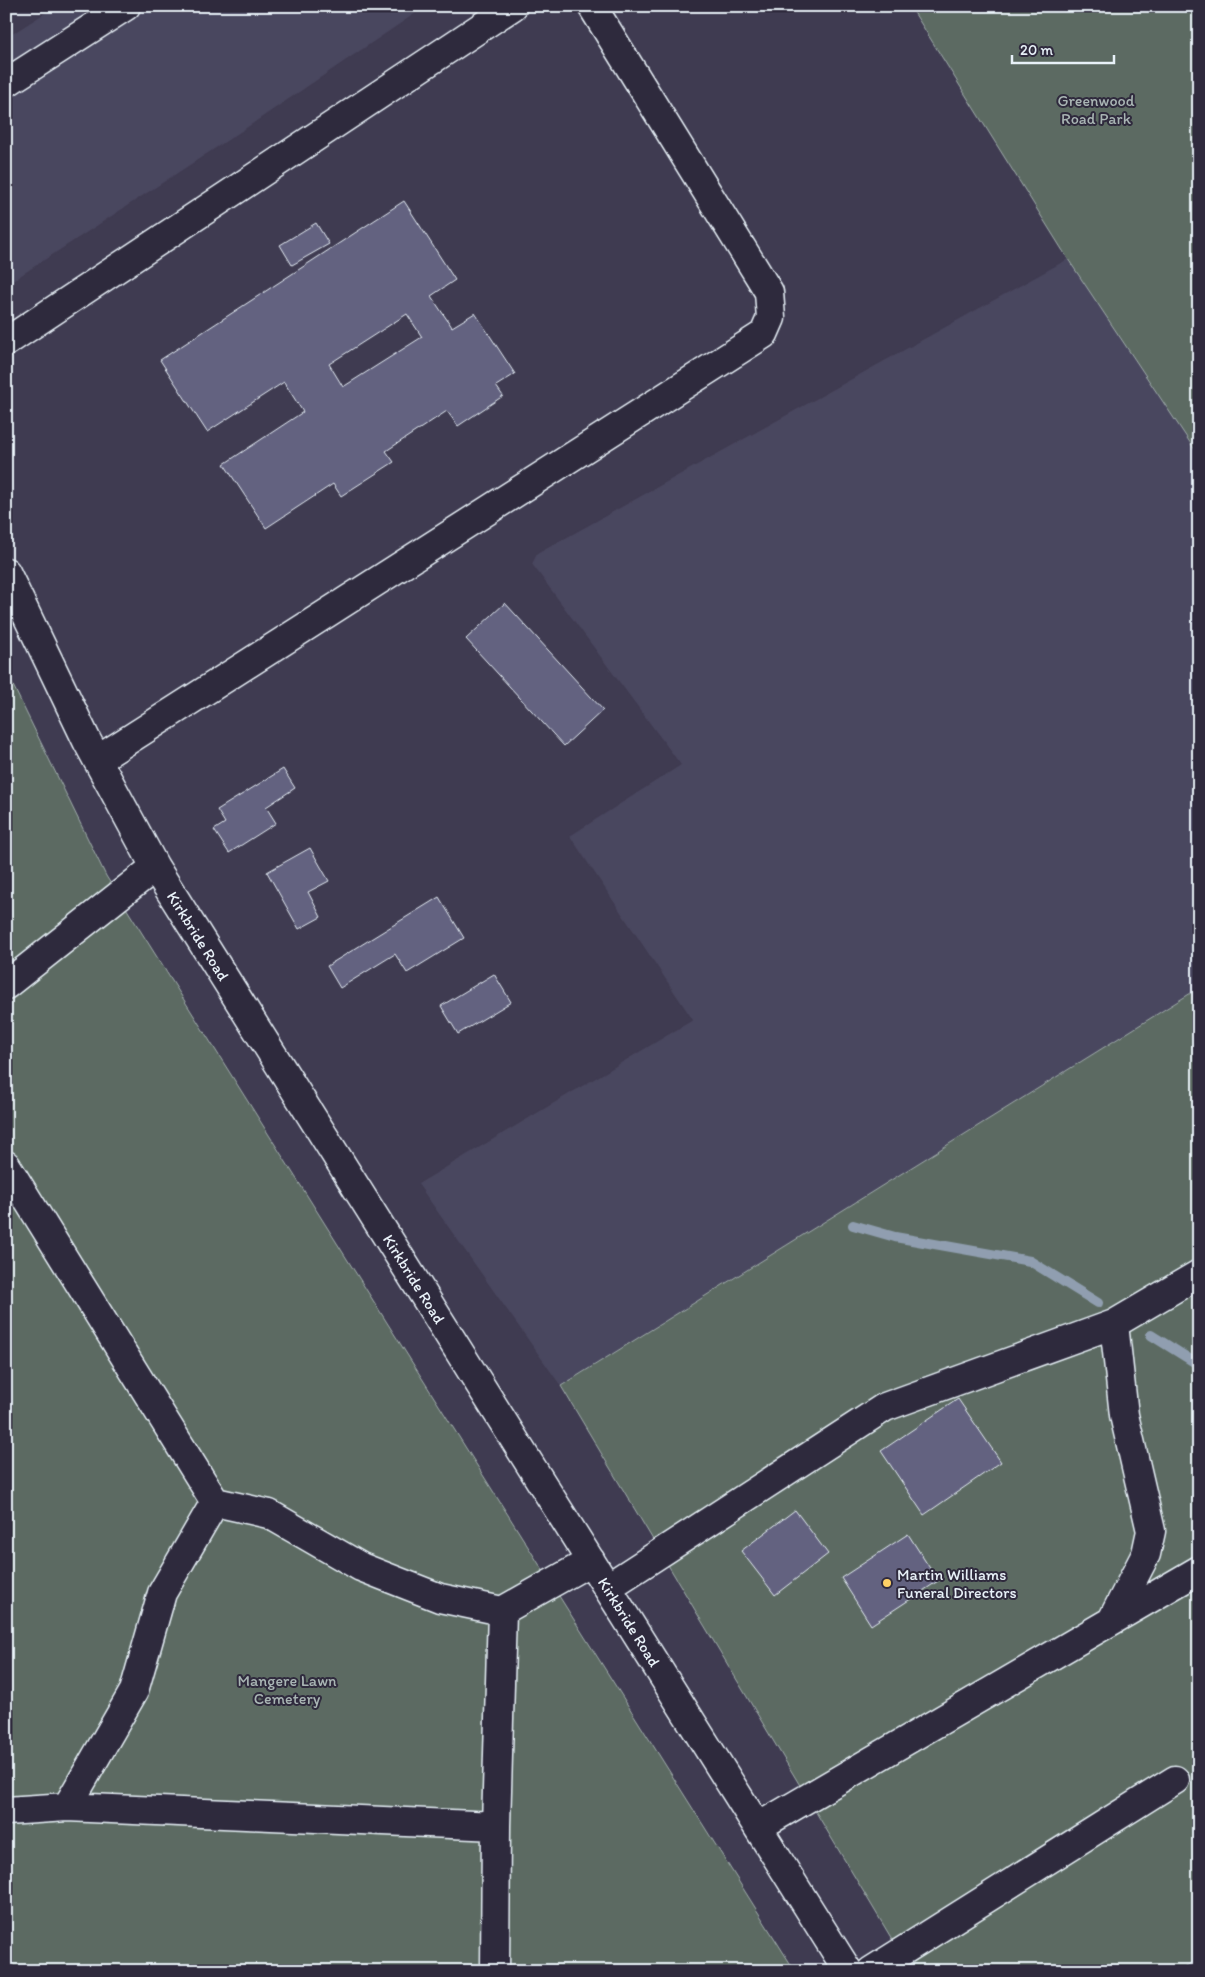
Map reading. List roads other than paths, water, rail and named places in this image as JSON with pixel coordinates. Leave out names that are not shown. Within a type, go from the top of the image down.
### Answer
[{"type":"street","points":[[6,83],[126,6]]},
{"type":"street","points":[[6,342],[513,6]]},
{"type":"street","points":[[97,760],[764,334],[771,318],[769,292],[592,6]]},
{"type":"street","name":"Kirkbride Road","points":[[6,572],[97,760],[155,867],[848,1971]]},
{"type":"street","points":[[6,985],[155,867]]},
{"type":"street","points":[[6,1165],[215,1502],[268,1514],[362,1567],[440,1598],[502,1611],[591,1561]]},
{"type":"street","points":[[608,1587],[884,1407],[1114,1324],[1199,1274]]},
{"type":"street","points":[[1112,1620],[1146,1554],[1151,1531],[1124,1415],[1114,1324]]},
{"type":"street","points":[[67,1807],[134,1691],[162,1593],[215,1502]]},
{"type":"street","points":[[758,1827],[1199,1570]]},
{"type":"street","points":[[495,1971],[496,1826],[502,1611]]},
{"type":"street","points":[[871,1971],[1175,1780]]},
{"type":"street","points":[[6,1811],[67,1807],[496,1826]]},
{"type":"waterway","points":[[853,1225],[895,1237],[1030,1261],[1098,1303]]},
{"type":"waterway","points":[[1151,1335],[1199,1365]]},
{"type":"place","name":"Martin Williams Funeral Directors","points":[[887,1583]]},
{"type":"park label","name":"Greenwood Road Park","points":[[1096,109]]},
{"type":"park label","name":"Mangere Lawn Cemetery","points":[[287,1689]]}]
